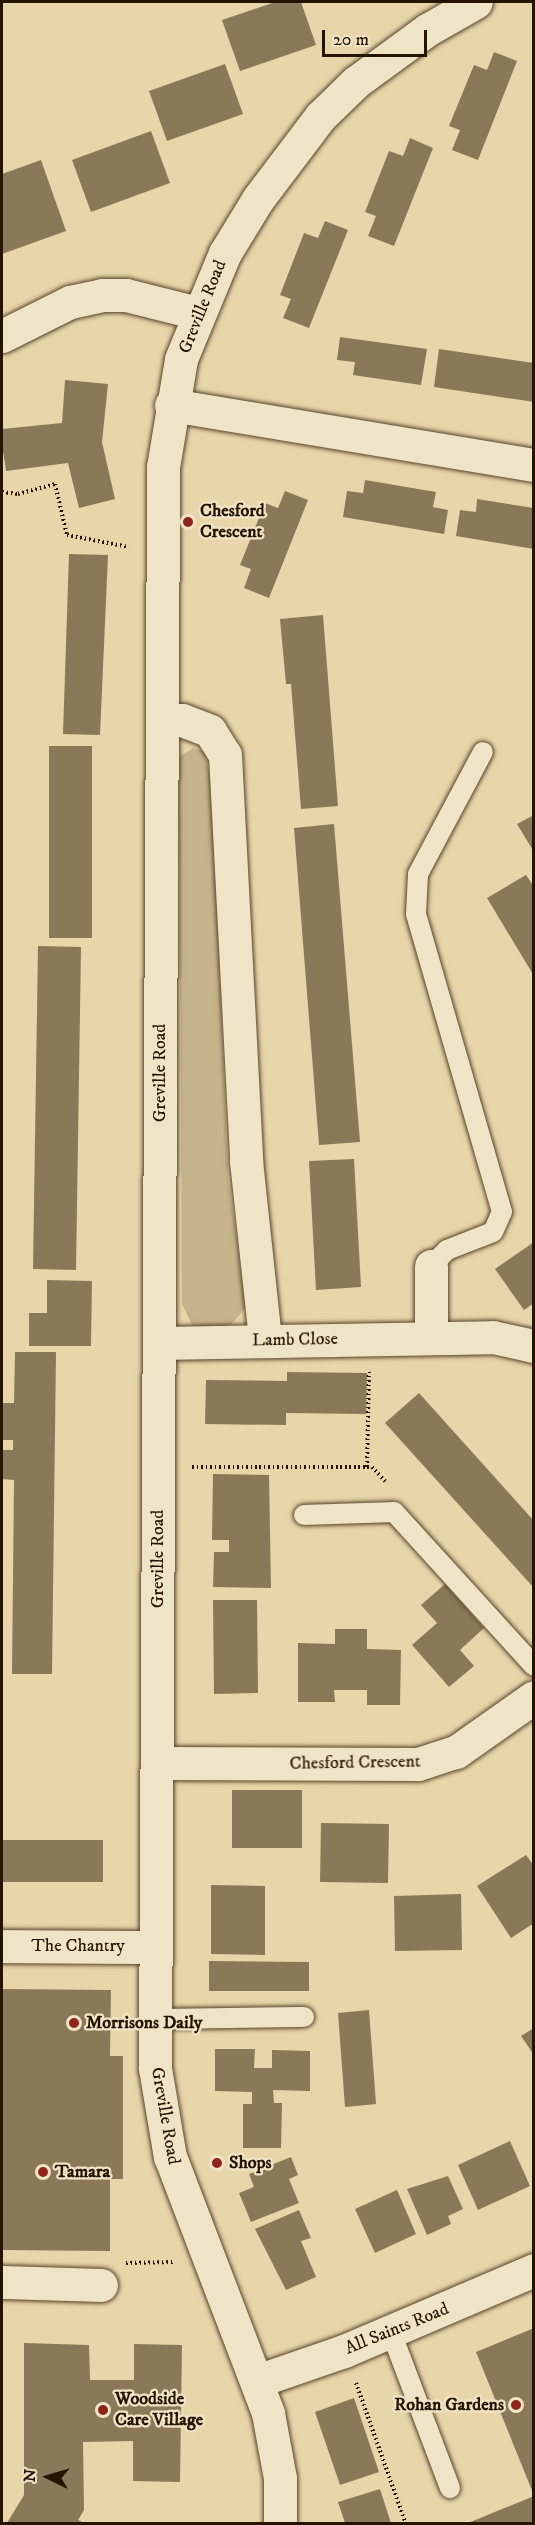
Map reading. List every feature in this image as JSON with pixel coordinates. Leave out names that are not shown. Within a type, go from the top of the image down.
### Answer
[{"type":"street","name":"Greville Road","points":[[280,2523],[275,2446],[257,2381],[170,2157],[156,2079],[163,467],[171,405],[181,358],[225,253],[258,199],[320,117],[392,54],[476,2]]},
{"type":"street","points":[[2,336],[70,302],[102,295],[126,295],[198,314]]},
{"type":"street","points":[[171,405],[534,465]]},
{"type":"street","points":[[162,720],[182,720],[210,731],[225,754],[246,1161],[265,1340]]},
{"type":"street","points":[[431,1338],[432,1266]]},
{"type":"street","name":"Lamb Close","points":[[159,1343],[493,1337],[534,1346]]},
{"type":"street","name":"Chesford Crescent","points":[[157,1763],[418,1764],[456,1752],[534,1697]]},
{"type":"street","name":"The Chantry","points":[[2,1946],[155,1947]]},
{"type":"street","name":"All Saints Road","points":[[257,2381],[344,2351],[534,2270]]},
{"type":"street","points":[[2,2282],[101,2285]]},
{"type":"lane","points":[[432,1266],[447,1250],[493,1232],[502,1212],[416,914],[418,874],[483,752]]},
{"type":"lane","points":[[304,1515],[393,1512],[534,1666]]},
{"type":"lane","points":[[155,2019],[304,2017]]},
{"type":"lane","points":[[391,2332],[450,2488]]},
{"type":"path","points":[[2,492],[18,494],[55,484],[67,535],[123,545]]},
{"type":"path","points":[[367,1467],[369,1370]]},
{"type":"path","points":[[344,2351],[406,2523]]},
{"type":"shaded area","points":[[193,748],[205,752],[212,788],[228,1179],[246,1307],[230,1326],[195,1331],[182,1304],[179,757]]},
{"type":"building","points":[[275,2],[301,2],[316,45],[240,71],[222,20]]},
{"type":"building","points":[[494,52],[517,61],[478,160],[452,150],[460,130],[449,126],[474,65],[487,70]]},
{"type":"building","points":[[225,64],[243,114],[167,141],[149,91]]},
{"type":"building","points":[[151,131],[170,183],[91,212],[72,160]]},
{"type":"building","points":[[410,138],[433,148],[394,246],[368,236],[376,216],[365,212],[389,151],[403,156]]},
{"type":"building","points":[[41,160],[66,231],[2,254],[2,174]]},
{"type":"building","points":[[325,221],[348,230],[309,328],[283,318],[291,299],[280,295],[304,233],[318,238]]},
{"type":"building","points":[[340,337],[427,349],[421,385],[353,375],[355,362],[337,360]]},
{"type":"building","points":[[439,349],[534,363],[534,402],[434,387]]},
{"type":"building","points":[[65,380],[108,384],[102,442],[115,499],[79,508],[68,463],[6,471],[2,429],[62,423]]},
{"type":"building","points":[[365,480],[436,492],[433,507],[448,510],[444,534],[343,517],[347,491],[363,493]]},
{"type":"building","points":[[285,491],[308,500],[269,598],[244,588],[251,569],[240,565],[265,503],[278,508]]},
{"type":"building","points":[[477,499],[534,508],[534,549],[456,536],[460,510],[476,512]]},
{"type":"building","points":[[69,554],[108,555],[100,735],[63,734]]},
{"type":"building","points":[[323,615],[338,806],[301,809],[291,684],[286,684],[280,619]]},
{"type":"building","points":[[49,746],[92,746],[92,938],[49,938]]},
{"type":"building","points":[[534,815],[534,852],[517,824]]},
{"type":"building","points":[[334,824],[360,1142],[319,1145],[294,828]]},
{"type":"building","points":[[526,875],[534,887],[534,976],[487,898]]},
{"type":"building","points":[[38,946],[81,947],[76,1270],[33,1269]]},
{"type":"building","points":[[354,1159],[361,1287],[316,1290],[309,1161]]},
{"type":"building","points":[[534,1242],[534,1303],[524,1310],[495,1269]]},
{"type":"building","points":[[47,1280],[92,1281],[91,1346],[29,1346],[29,1313],[47,1313]]},
{"type":"building","points":[[15,1352],[56,1352],[52,1674],[12,1674],[14,1480],[2,1479],[2,1450],[13,1450],[13,1440],[2,1440],[2,1403],[14,1403]]},
{"type":"building","points":[[287,1372],[367,1373],[366,1414],[286,1413],[286,1425],[205,1424],[206,1380],[287,1381]]},
{"type":"building","points":[[419,1393],[534,1521],[534,1588],[385,1423]]},
{"type":"building","points":[[213,1474],[269,1475],[271,1588],[213,1587],[214,1552],[229,1552],[229,1540],[212,1540]]},
{"type":"building","points":[[445,1584],[484,1628],[460,1650],[474,1666],[449,1687],[412,1645],[437,1623],[421,1605]]},
{"type":"building","points":[[213,1600],[257,1600],[258,1693],[214,1694]]},
{"type":"building","points":[[335,1629],[367,1629],[367,1649],[401,1650],[400,1705],[367,1705],[367,1690],[334,1690],[335,1702],[298,1702],[298,1643],[335,1644]]},
{"type":"building","points":[[232,1790],[302,1790],[302,1848],[232,1848]]},
{"type":"building","points":[[321,1823],[389,1824],[388,1883],[320,1882]]},
{"type":"building","points":[[2,1840],[103,1840],[103,1882],[2,1882]]},
{"type":"building","points":[[526,1855],[534,1866],[534,1923],[511,1938],[477,1886]]},
{"type":"building","points":[[211,1885],[265,1886],[265,1955],[211,1954]]},
{"type":"building","points":[[461,1894],[462,1950],[395,1951],[394,1896]]},
{"type":"building","points":[[209,1961],[309,1962],[309,1991],[209,1991]]},
{"type":"building","points":[[2,1989],[111,1990],[110,2056],[123,2056],[123,2179],[110,2179],[110,2251],[2,2250]]},
{"type":"building","points":[[369,2010],[376,2104],[345,2107],[338,2013]]},
{"type":"building","points":[[534,2028],[534,2055],[521,2036]]},
{"type":"building","points":[[215,2049],[255,2049],[254,2068],[272,2068],[272,2050],[310,2051],[310,2091],[273,2090],[274,2103],[282,2103],[281,2148],[243,2148],[243,2104],[252,2104],[252,2092],[215,2091]]},
{"type":"building","points":[[510,2141],[530,2186],[478,2210],[458,2165]]},
{"type":"building","points":[[291,2157],[298,2175],[289,2179],[299,2203],[251,2222],[239,2193],[254,2187],[249,2174]]},
{"type":"building","points":[[448,2176],[463,2209],[448,2216],[451,2224],[427,2235],[407,2189]]},
{"type":"building","points":[[397,2190],[416,2234],[375,2253],[355,2209]]},
{"type":"building","points":[[299,2210],[311,2238],[301,2241],[316,2277],[286,2290],[255,2229]]},
{"type":"building","name":"Rohan Gardens","points":[[534,2328],[534,2493],[533,2493],[476,2352]]},
{"type":"building","name":"Woodside Care Village","points":[[24,2343],[89,2345],[90,2380],[134,2380],[134,2344],[182,2345],[180,2482],[133,2481],[133,2441],[83,2442],[84,2510],[78,2520],[84,2523],[7,2523],[24,2495]]},
{"type":"building","points":[[354,2398],[379,2472],[340,2485],[315,2412]]},
{"type":"building","points":[[380,2489],[391,2523],[345,2523],[338,2502]]},
{"type":"building","points":[[534,2496],[534,2523],[468,2523]]},
{"type":"place","name":"Chesford Crescent","points":[[188,522]]},
{"type":"place","name":"Morrisons Daily","points":[[74,2023]]},
{"type":"place","name":"Shops","points":[[217,2163]]},
{"type":"place","name":"Tamara","points":[[43,2172]]},
{"type":"place","name":"Rohan Gardens","points":[[516,2405]]},
{"type":"place","name":"Woodside Care Village","points":[[103,2410]]}]
